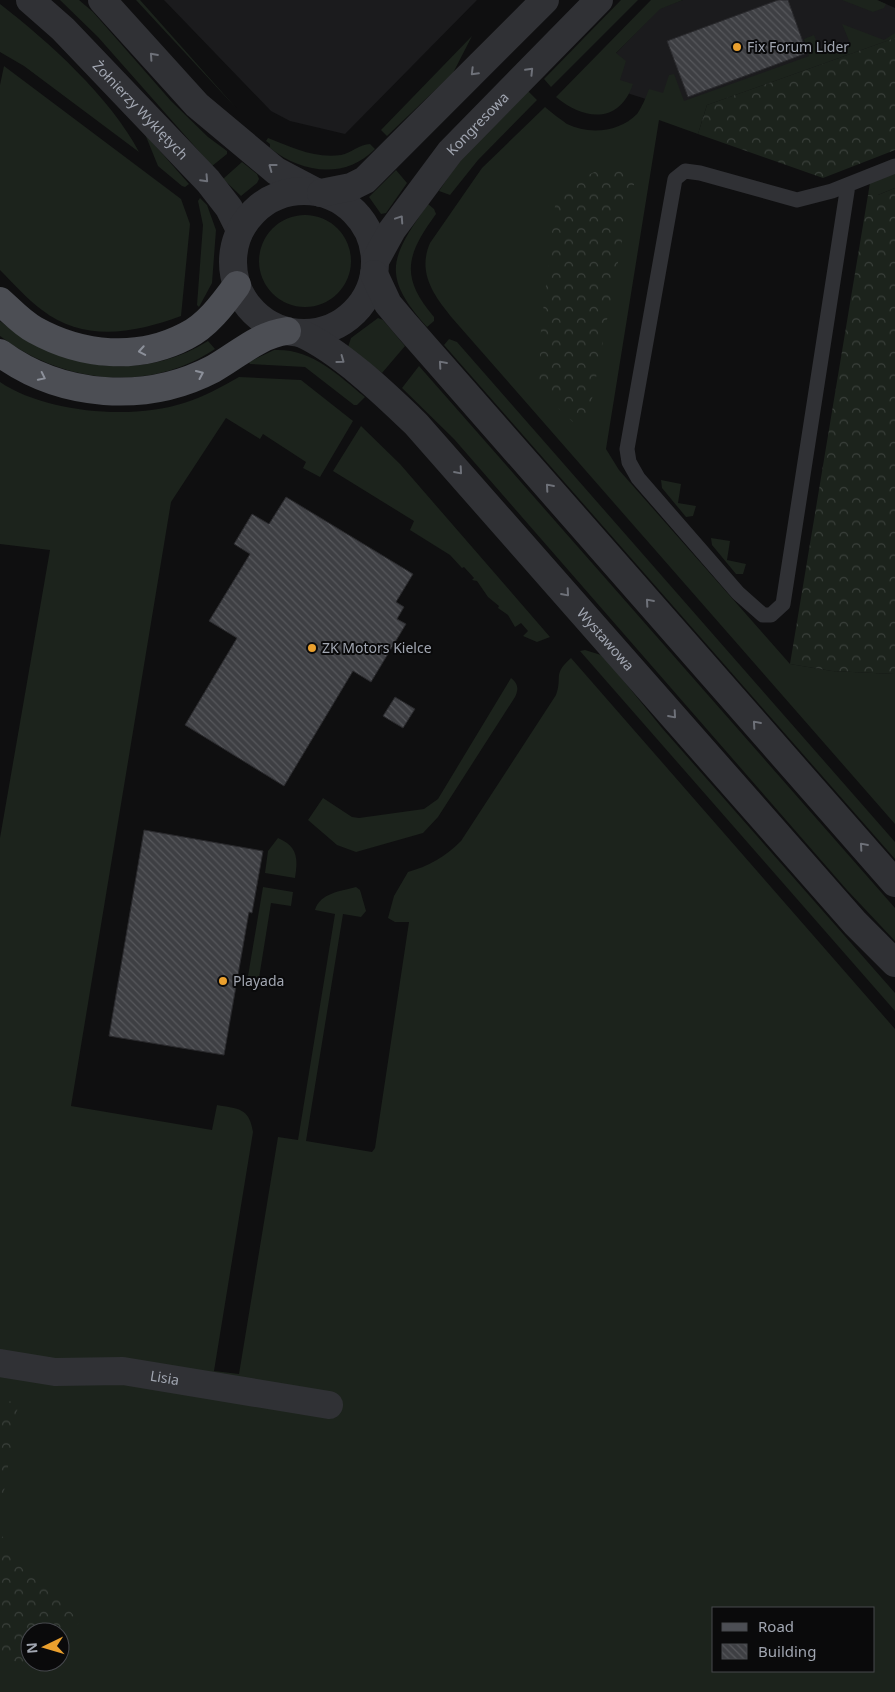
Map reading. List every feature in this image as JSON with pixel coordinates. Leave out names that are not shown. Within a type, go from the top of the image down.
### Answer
[{"type":"main road","points":[[0,301],[34,330],[53,338],[84,348],[129,353],[150,350],[187,336],[221,307],[237,285]]},
{"type":"main road","points":[[0,353],[11,361],[54,382],[99,391],[140,391],[169,386],[194,377],[214,368],[250,344],[279,332],[294,332]]},
{"type":"street","name":"Żołnierzy Wyklętych","points":[[30,0],[63,29],[208,181],[229,208],[240,230]]},
{"type":"street","points":[[102,0],[197,105],[276,171],[318,192],[336,198],[360,218],[368,231],[380,290],[398,316],[895,883]]},
{"type":"street","points":[[375,267],[367,294],[354,313],[329,329],[294,332],[274,326],[251,310],[237,285],[233,263],[235,246],[240,230],[255,210],[265,202],[288,192],[318,192],[351,188],[365,180],[545,0]]},
{"type":"street","name":"Kongresowa","points":[[375,267],[402,216],[450,152],[599,0]]},
{"type":"street","name":"Wystawowa","points":[[294,332],[311,338],[353,368],[416,424],[855,923],[895,963]]},
{"type":"street","name":"Lisia","points":[[0,1363],[55,1372],[123,1371],[329,1405]]},
{"type":"lane","points":[[848,185],[782,604],[772,615],[763,615],[738,593],[638,478],[629,462],[627,448],[675,179],[685,172],[700,174],[797,200],[814,197],[895,166]]},
{"type":"shaded area","points":[[164,0],[477,0],[345,134],[290,121],[271,111]]},
{"type":"shaded area","points":[[683,0],[877,0],[895,8],[895,38],[687,112],[589,81],[660,8]]},
{"type":"green space","points":[[60,0],[79,0],[93,12],[171,101],[208,137],[227,151],[227,154],[212,166],[98,37]]},
{"type":"green space","points":[[136,0],[140,0],[237,109]]},
{"type":"green space","points":[[621,0],[638,0],[551,87],[544,79]]},
{"type":"green space","points":[[651,0],[683,0],[660,9],[616,53],[626,61],[620,80],[633,84],[627,97],[619,107],[599,115],[589,114],[566,105],[556,97]]},
{"type":"green space","points":[[842,0],[877,0],[886,4],[884,8],[873,12]]},
{"type":"green space","points":[[0,4],[58,53],[95,91],[112,111],[139,152],[24,66],[0,52]]},
{"type":"green space","points":[[842,24],[884,40],[895,33],[895,38],[707,105],[698,134],[659,120],[606,449],[619,470],[790,664],[832,671],[895,674],[895,824],[453,319],[434,293],[425,264],[430,243],[482,168],[545,107],[567,124],[585,130],[613,128],[622,125],[637,114],[649,89],[663,93],[669,75],[674,74],[684,101],[809,56],[804,39],[814,35],[821,53],[850,43]]},
{"type":"green space","points":[[472,36],[453,73],[387,136],[381,130]]},
{"type":"green space","points":[[895,38],[895,150],[823,178],[698,134],[707,105]]},
{"type":"green space","points":[[4,66],[181,199],[190,224],[181,316],[146,327],[110,332],[92,331],[75,327],[58,320],[42,310],[0,270],[0,85]]},
{"type":"green space","points":[[528,91],[537,100],[478,160],[450,195],[439,191],[464,154]]},
{"type":"green space","points":[[145,134],[189,184],[185,187],[182,186],[158,166]]},
{"type":"green space","points":[[268,138],[313,154],[331,156],[341,155],[366,144],[370,144],[375,149],[363,159],[350,165],[337,169],[323,170],[295,163],[282,156],[270,148],[270,144],[266,141]]},
{"type":"green space","points":[[242,162],[257,174],[259,179],[257,183],[241,196],[223,179]]},
{"type":"green space","points":[[396,170],[407,183],[386,213],[381,214],[369,197]]},
{"type":"green space","points":[[599,170],[633,172],[634,185],[624,194],[623,236],[587,425],[576,425],[559,409],[539,383],[541,329],[555,206],[570,183]]},
{"type":"green space","points":[[895,173],[895,188],[878,195],[868,195],[870,182]]},
{"type":"green space","points":[[895,188],[895,674],[832,671],[790,664],[868,195],[878,195]]},
{"type":"green space","points":[[200,198],[207,205],[216,230],[212,283],[199,307],[197,305],[203,225],[198,201]]},
{"type":"green space","points":[[428,204],[434,209],[436,214],[426,228],[413,253],[411,265],[415,289],[434,317],[434,321],[427,327],[402,293],[397,279],[396,266],[399,252],[406,238]]},
{"type":"green space","points":[[305,215],[322,219],[337,229],[347,244],[351,261],[347,278],[337,293],[322,303],[305,307],[288,303],[273,293],[263,278],[259,261],[263,244],[273,229],[288,219]]},
{"type":"green space","points":[[378,318],[383,320],[405,346],[382,373],[348,347],[351,338]]},
{"type":"green space","points":[[0,321],[23,338],[48,351],[75,360],[101,365],[129,366],[156,362],[182,354],[208,341],[215,349],[189,363],[162,373],[134,377],[106,377],[78,373],[50,364],[24,352],[0,336]]},
{"type":"green space","points":[[449,339],[457,342],[895,842],[895,859],[444,345]]},
{"type":"green space","points":[[274,350],[300,353],[312,358],[334,371],[365,397],[357,405],[354,405],[305,367],[250,364],[249,362]]},
{"type":"green space","points":[[419,366],[895,908],[895,941],[847,890],[454,439],[402,388]]},
{"type":"green space","points":[[239,377],[301,380],[353,421],[320,477],[303,468],[306,462],[263,434],[260,439],[226,418],[171,502],[71,1106],[212,1130],[217,1105],[237,1109],[249,1118],[253,1132],[214,1371],[239,1374],[278,1137],[298,1140],[335,914],[315,910],[318,904],[326,896],[356,887],[360,890],[366,911],[361,917],[343,914],[306,1141],[372,1152],[375,1148],[409,922],[395,922],[388,918],[394,896],[408,872],[436,860],[461,841],[556,695],[560,672],[571,658],[895,1029],[895,1692],[0,1692],[0,838],[50,550],[0,544],[0,382],[41,401],[90,411],[140,411],[184,403],[205,395]]},
{"type":"green space","points":[[361,426],[400,464],[550,637],[537,642],[523,636],[528,631],[521,623],[515,627],[508,615],[498,608],[499,606],[488,597],[477,581],[472,580],[474,578],[464,567],[462,568],[450,555],[410,530],[414,521],[333,471]]},
{"type":"green space","points":[[661,480],[681,484],[678,503],[696,506],[693,516],[686,517],[662,488]]},
{"type":"green space","points":[[711,538],[730,541],[727,560],[746,564],[743,574],[736,574],[712,545]]},
{"type":"green space","points":[[585,650],[601,655],[610,664],[662,728],[895,993],[895,1011],[580,651]]},
{"type":"green space","points":[[511,678],[517,686],[515,697],[438,817],[423,833],[356,852],[337,845],[308,820],[323,798],[352,817],[359,818],[424,809],[438,799]]},
{"type":"green space","points":[[278,838],[285,841],[293,849],[296,859],[295,878],[265,873],[268,851]]},
{"type":"green space","points":[[263,887],[293,892],[291,906],[271,903],[259,978],[248,976]]},
{"type":"green space","points":[[19,1399],[0,1516],[0,1404]]},
{"type":"green space","points":[[0,1534],[80,1622],[70,1631],[70,1622],[20,1622],[20,1663],[0,1655]]},
{"type":"building","name":"Fix Forum Lider","points":[[778,0],[788,0],[807,53],[688,97],[667,41]]},
{"type":"building","name":"ZK Motors Kielce","points":[[286,497],[413,574],[396,602],[404,607],[397,619],[406,624],[371,682],[353,671],[284,786],[185,725],[237,638],[209,621],[250,554],[234,544],[252,514],[269,524]]},
{"type":"building","points":[[395,697],[415,709],[403,728],[383,716]]},
{"type":"building","points":[[144,830],[263,851],[252,913],[249,912],[224,1055],[109,1036]]},
{"type":"place","name":"Fix Forum Lider","points":[[737,47]]},
{"type":"place","name":"ZK Motors Kielce","points":[[312,648]]},
{"type":"place","name":"Playada","points":[[223,981]]}]
